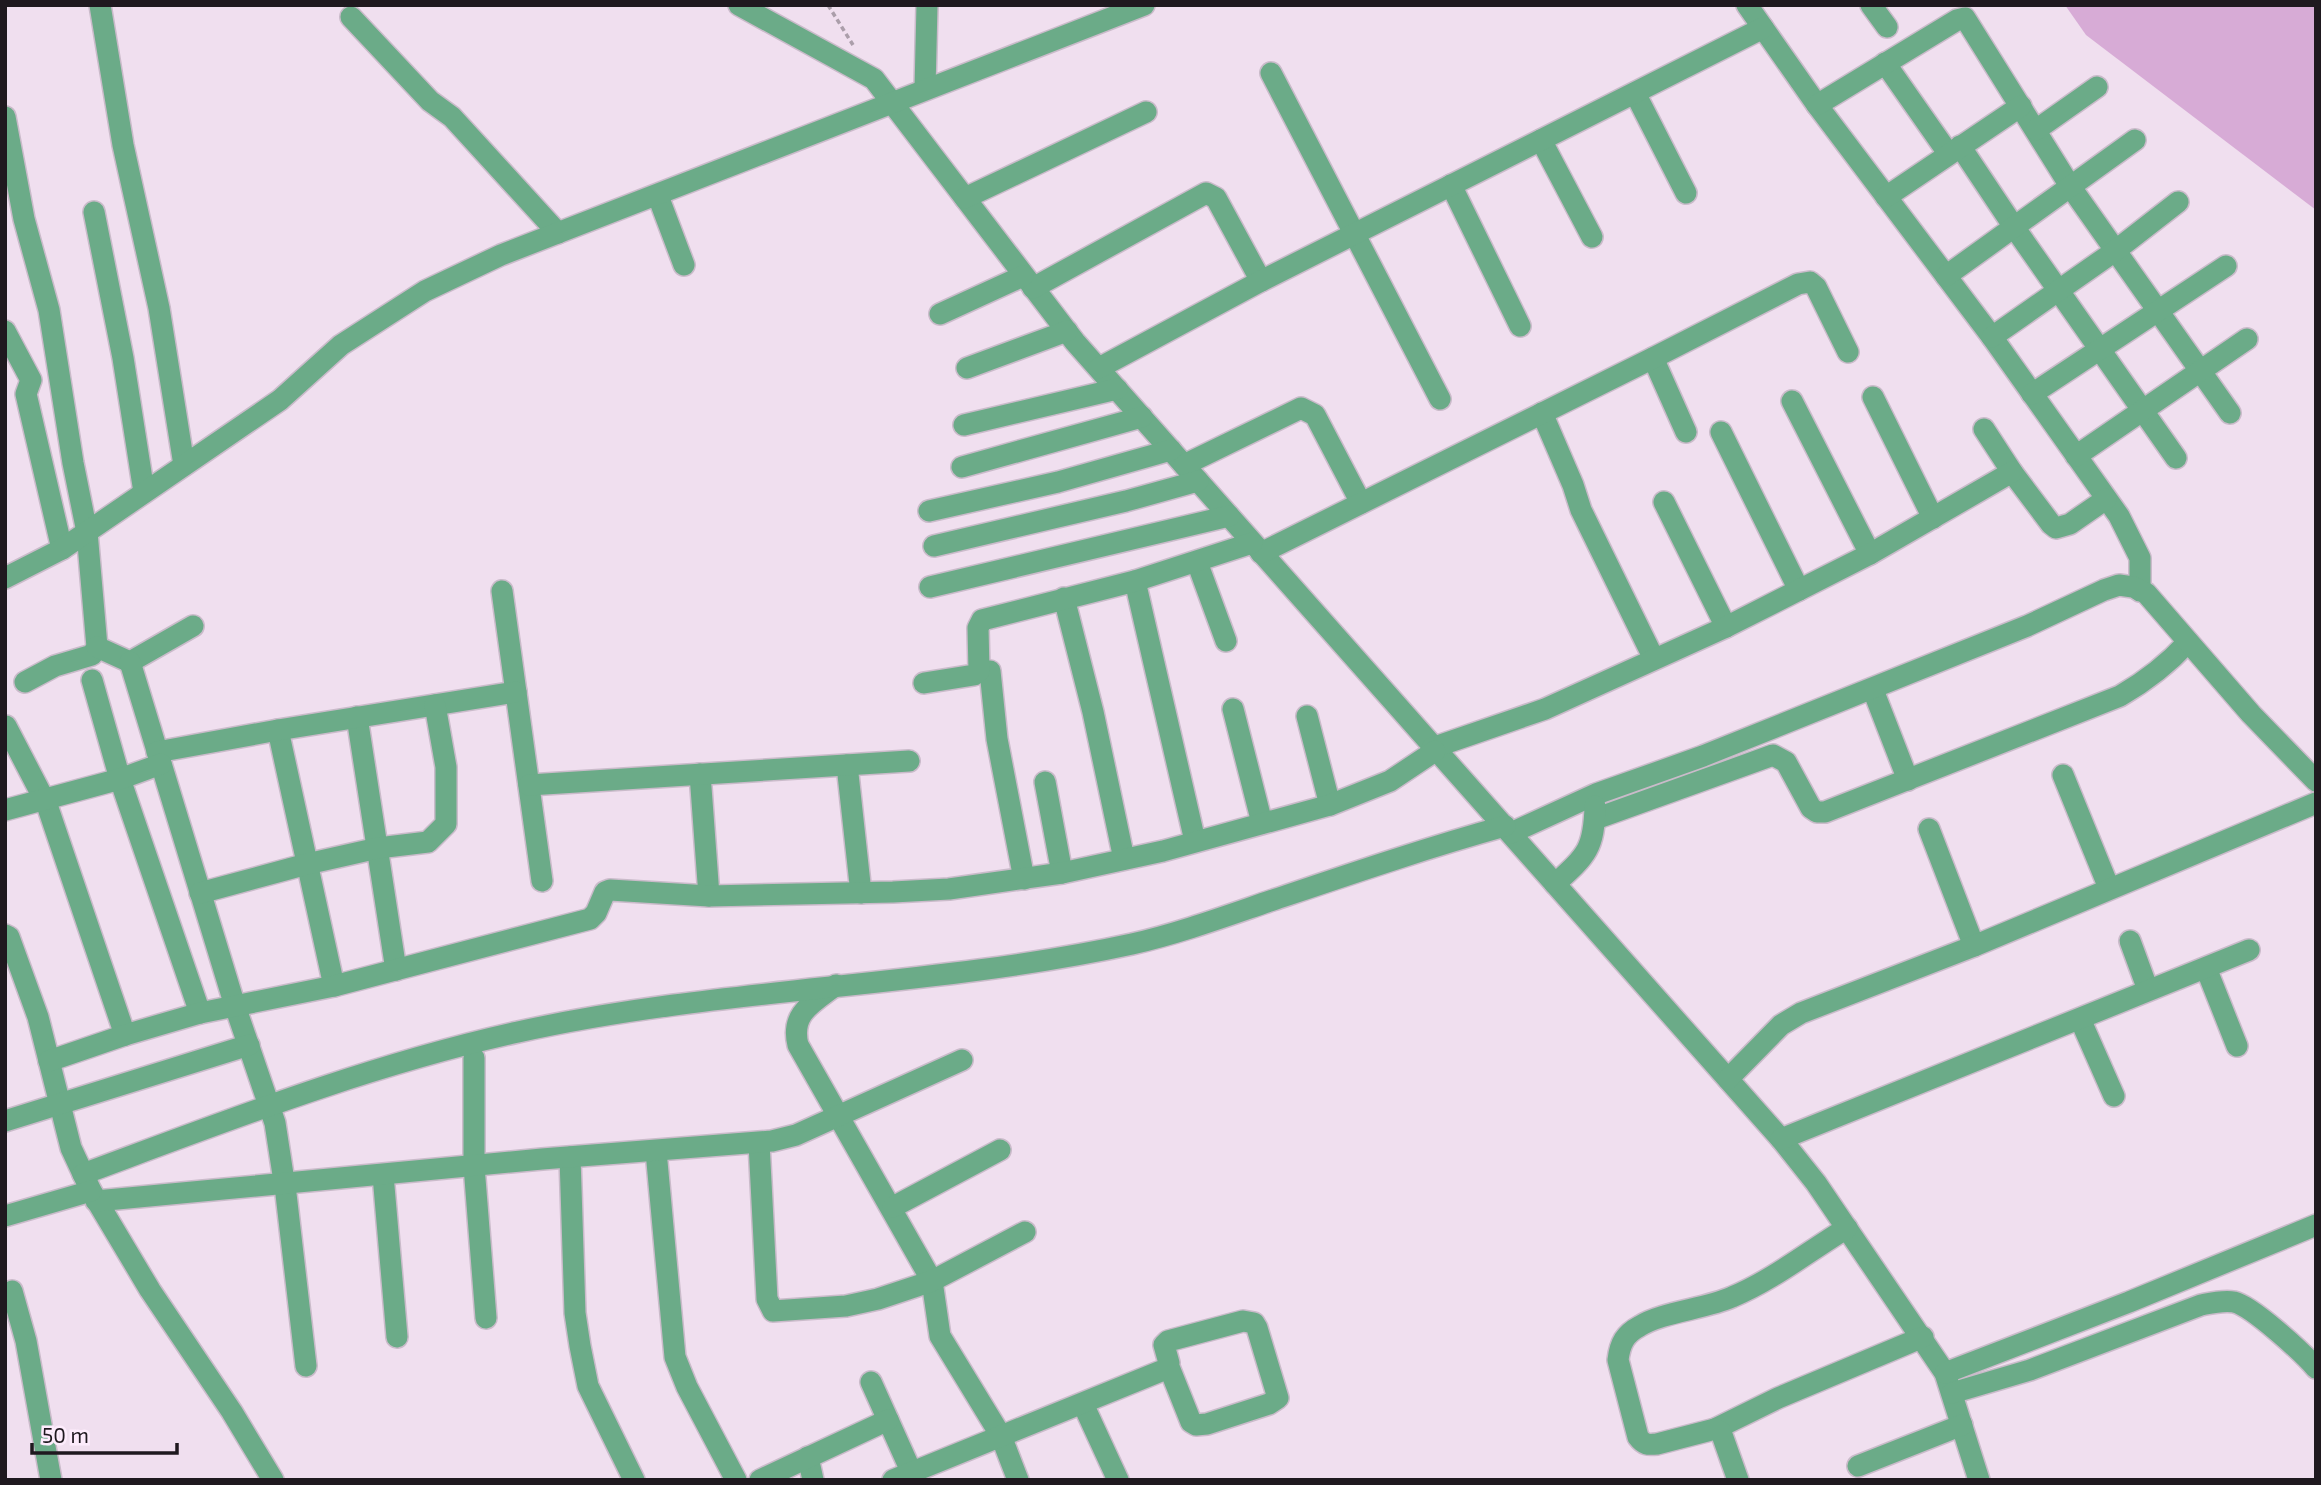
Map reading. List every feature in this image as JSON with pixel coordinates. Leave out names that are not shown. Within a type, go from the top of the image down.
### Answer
[{"type":"street","points":[[100,5],[122,145],[159,308],[184,464]]},
{"type":"street","points":[[739,5],[874,79],[1028,282],[1098,368],[1781,1139],[1847,1227],[1923,1338],[1948,1383],[1979,1480]]},
{"type":"street","points":[[925,89],[927,5]]},
{"type":"street","points":[[5,578],[62,550],[280,400],[341,345],[425,291],[501,255],[1144,5]]},
{"type":"street","points":[[1747,5],[1817,104],[1992,337],[2119,516],[2140,558],[2140,590]]},
{"type":"street","points":[[1871,5],[1887,27]]},
{"type":"street","points":[[351,17],[430,101],[452,117],[558,233]]},
{"type":"street","points":[[1817,104],[1957,20],[1965,18],[2070,186],[2230,413]]},
{"type":"street","points":[[1098,368],[1261,281],[1763,28]]},
{"type":"street","points":[[1885,64],[2014,227],[2176,458]]},
{"type":"street","points":[[1271,74],[1440,399]]},
{"type":"street","points":[[2036,130],[2097,87]]},
{"type":"street","points":[[1635,93],[1686,193]]},
{"type":"street","points":[[1886,197],[2021,106]]},
{"type":"street","points":[[965,198],[1146,112]]},
{"type":"street","points":[[5,117],[24,219],[49,310],[73,463],[87,532],[97,647],[92,655],[55,666],[24,682]]},
{"type":"street","points":[[1541,140],[1592,237]]},
{"type":"street","points":[[1946,276],[2135,140]]},
{"type":"street","points":[[1451,185],[1520,326]]},
{"type":"street","points":[[940,314],[1028,282],[1206,193],[1216,198],[1261,281]]},
{"type":"street","points":[[658,195],[684,265]]},
{"type":"street","points":[[1992,337],[2060,291],[2178,202]]},
{"type":"street","points":[[94,212],[144,492]]},
{"type":"street","points":[[2032,394],[2226,266]]},
{"type":"street","points":[[924,684],[979,671],[978,628],[982,620],[1256,548],[1361,503],[1804,282],[1810,282],[1816,287],[1848,352]]},
{"type":"street","points":[[5,331],[30,380],[26,394],[62,550]]},
{"type":"street","points":[[967,368],[1067,331]]},
{"type":"street","points":[[2076,456],[2247,339]]},
{"type":"street","points":[[1653,358],[1686,432]]},
{"type":"street","points":[[964,425],[1117,389]]},
{"type":"street","points":[[1873,397],[1933,518]]},
{"type":"street","points":[[1792,401],[1870,554]]},
{"type":"street","points":[[934,546],[1115,504],[1184,466],[1301,408],[1315,415],[1361,503]]},
{"type":"street","points":[[1542,413],[1581,510],[1654,659]]},
{"type":"street","points":[[962,467],[1142,417]]},
{"type":"street","points":[[1984,429],[2012,472],[2050,524],[2056,528],[2070,524],[2106,499]]},
{"type":"street","points":[[1721,432],[1799,590]]},
{"type":"street","points":[[929,511],[1058,482],[1184,466]]},
{"type":"street","points":[[49,1062],[125,1035],[200,1013],[334,986],[590,919],[596,913],[605,892],[610,890],[709,896],[949,889],[1062,873],[1330,805],[1391,781],[1434,750],[1545,709],[1726,627],[1870,554],[2012,472]]},
{"type":"street","points":[[1664,502],[1726,627]]},
{"type":"street","points":[[930,587],[1229,516]]},
{"type":"street","points":[[1197,562],[1226,642]]},
{"type":"street","points":[[1135,581],[1195,841]]},
{"type":"street","points":[[5,1216],[90,1189],[270,1105],[414,1058],[518,1032],[601,1016],[1054,958],[1134,943],[1206,923],[1703,756],[1873,690],[2119,585],[2146,593],[2251,714],[2316,780]]},
{"type":"street","points":[[502,591],[542,881]]},
{"type":"street","points":[[1064,598],[1093,712],[1124,859]]},
{"type":"street","points":[[130,662],[193,626]]},
{"type":"street","points":[[1595,819],[1766,756],[1781,757],[1786,762],[1811,808],[1817,812],[1833,810],[2119,696],[2143,683],[2167,665],[2188,642]]},
{"type":"street","points":[[97,647],[130,662],[235,1006],[270,1105],[285,1184],[306,1366]]},
{"type":"street","points":[[990,671],[997,739],[1024,879]]},
{"type":"street","points":[[92,680],[120,779],[200,1013]]},
{"type":"street","points":[[1873,690],[1908,780]]},
{"type":"street","points":[[5,810],[120,779],[159,758],[278,730],[516,692]]},
{"type":"street","points":[[200,893],[378,848],[428,842],[446,824],[446,766],[435,705]]},
{"type":"street","points":[[1233,709],[1262,823]]},
{"type":"street","points":[[1307,716],[1330,805]]},
{"type":"street","points":[[357,718],[396,970]]},
{"type":"street","points":[[6,726],[44,799],[125,1035]]},
{"type":"street","points":[[278,730],[334,986]]},
{"type":"street","points":[[529,785],[909,761]]},
{"type":"street","points":[[847,765],[861,892]]},
{"type":"street","points":[[700,774],[709,896]]},
{"type":"street","points":[[2063,775],[2109,888]]},
{"type":"street","points":[[1045,782],[1062,873]]},
{"type":"street","points":[[1555,884],[1578,864],[1588,850],[1594,834],[1596,794]]},
{"type":"street","points":[[1728,1079],[1781,1025],[1801,1013],[1973,946],[2316,803]]},
{"type":"street","points":[[1929,829],[1973,946]]},
{"type":"street","points":[[6,932],[14,977],[38,1017],[71,1148],[90,1189],[150,1290],[232,1412],[273,1480]]},
{"type":"street","points":[[2130,941],[2148,990]]},
{"type":"street","points":[[1781,1139],[2249,950]]},
{"type":"street","points":[[2206,968],[2237,1046]]},
{"type":"street","points":[[836,985],[805,1010],[797,1021],[799,1045],[893,1207],[932,1281],[940,1336],[1001,1436],[1018,1480]]},
{"type":"street","points":[[2080,1020],[2113,1096]]},
{"type":"street","points":[[5,1121],[249,1045]]},
{"type":"street","points":[[474,1058],[474,1166],[486,1318]]},
{"type":"street","points":[[90,1189],[285,1184],[570,1157],[759,1143],[796,1135],[962,1060]]},
{"type":"street","points":[[759,1143],[767,1299],[773,1311],[846,1306],[878,1299],[932,1281],[1025,1232]]},
{"type":"street","points":[[893,1207],[1000,1150]]},
{"type":"street","points":[[656,1151],[675,1357],[683,1379],[736,1480]]},
{"type":"street","points":[[570,1157],[575,1313],[580,1346],[588,1386],[634,1480]]},
{"type":"street","points":[[383,1175],[397,1338]]},
{"type":"street","points":[[1948,1383],[2129,1302],[2316,1225]]},
{"type":"street","points":[[1847,1227],[1748,1290],[1643,1324],[1627,1334],[1619,1347],[1618,1360],[1638,1437],[1648,1445],[1714,1429],[1778,1398],[1923,1338]]},
{"type":"street","points":[[12,1291],[26,1341],[51,1480]]},
{"type":"street","points":[[1948,1383],[2030,1370],[2201,1305],[2216,1302],[2234,1302],[2249,1309],[2314,1362]]},
{"type":"street","points":[[1249,1321],[1257,1328],[1278,1398],[1269,1405],[1196,1425],[1191,1422],[1169,1367],[1164,1349],[1168,1341],[1249,1321]]},
{"type":"street","points":[[871,1382],[888,1420],[907,1477],[1169,1367]]},
{"type":"street","points":[[1083,1404],[1118,1480]]},
{"type":"street","points":[[760,1480],[888,1420]]},
{"type":"street","points":[[1858,1466],[1962,1425]]},
{"type":"street","points":[[1714,1429],[1724,1436],[1738,1480]]},
{"type":"street","points":[[808,1457],[813,1480]]},
{"type":"shaded area","points":[[2065,5],[2316,5],[2316,210],[2086,35]]}]
